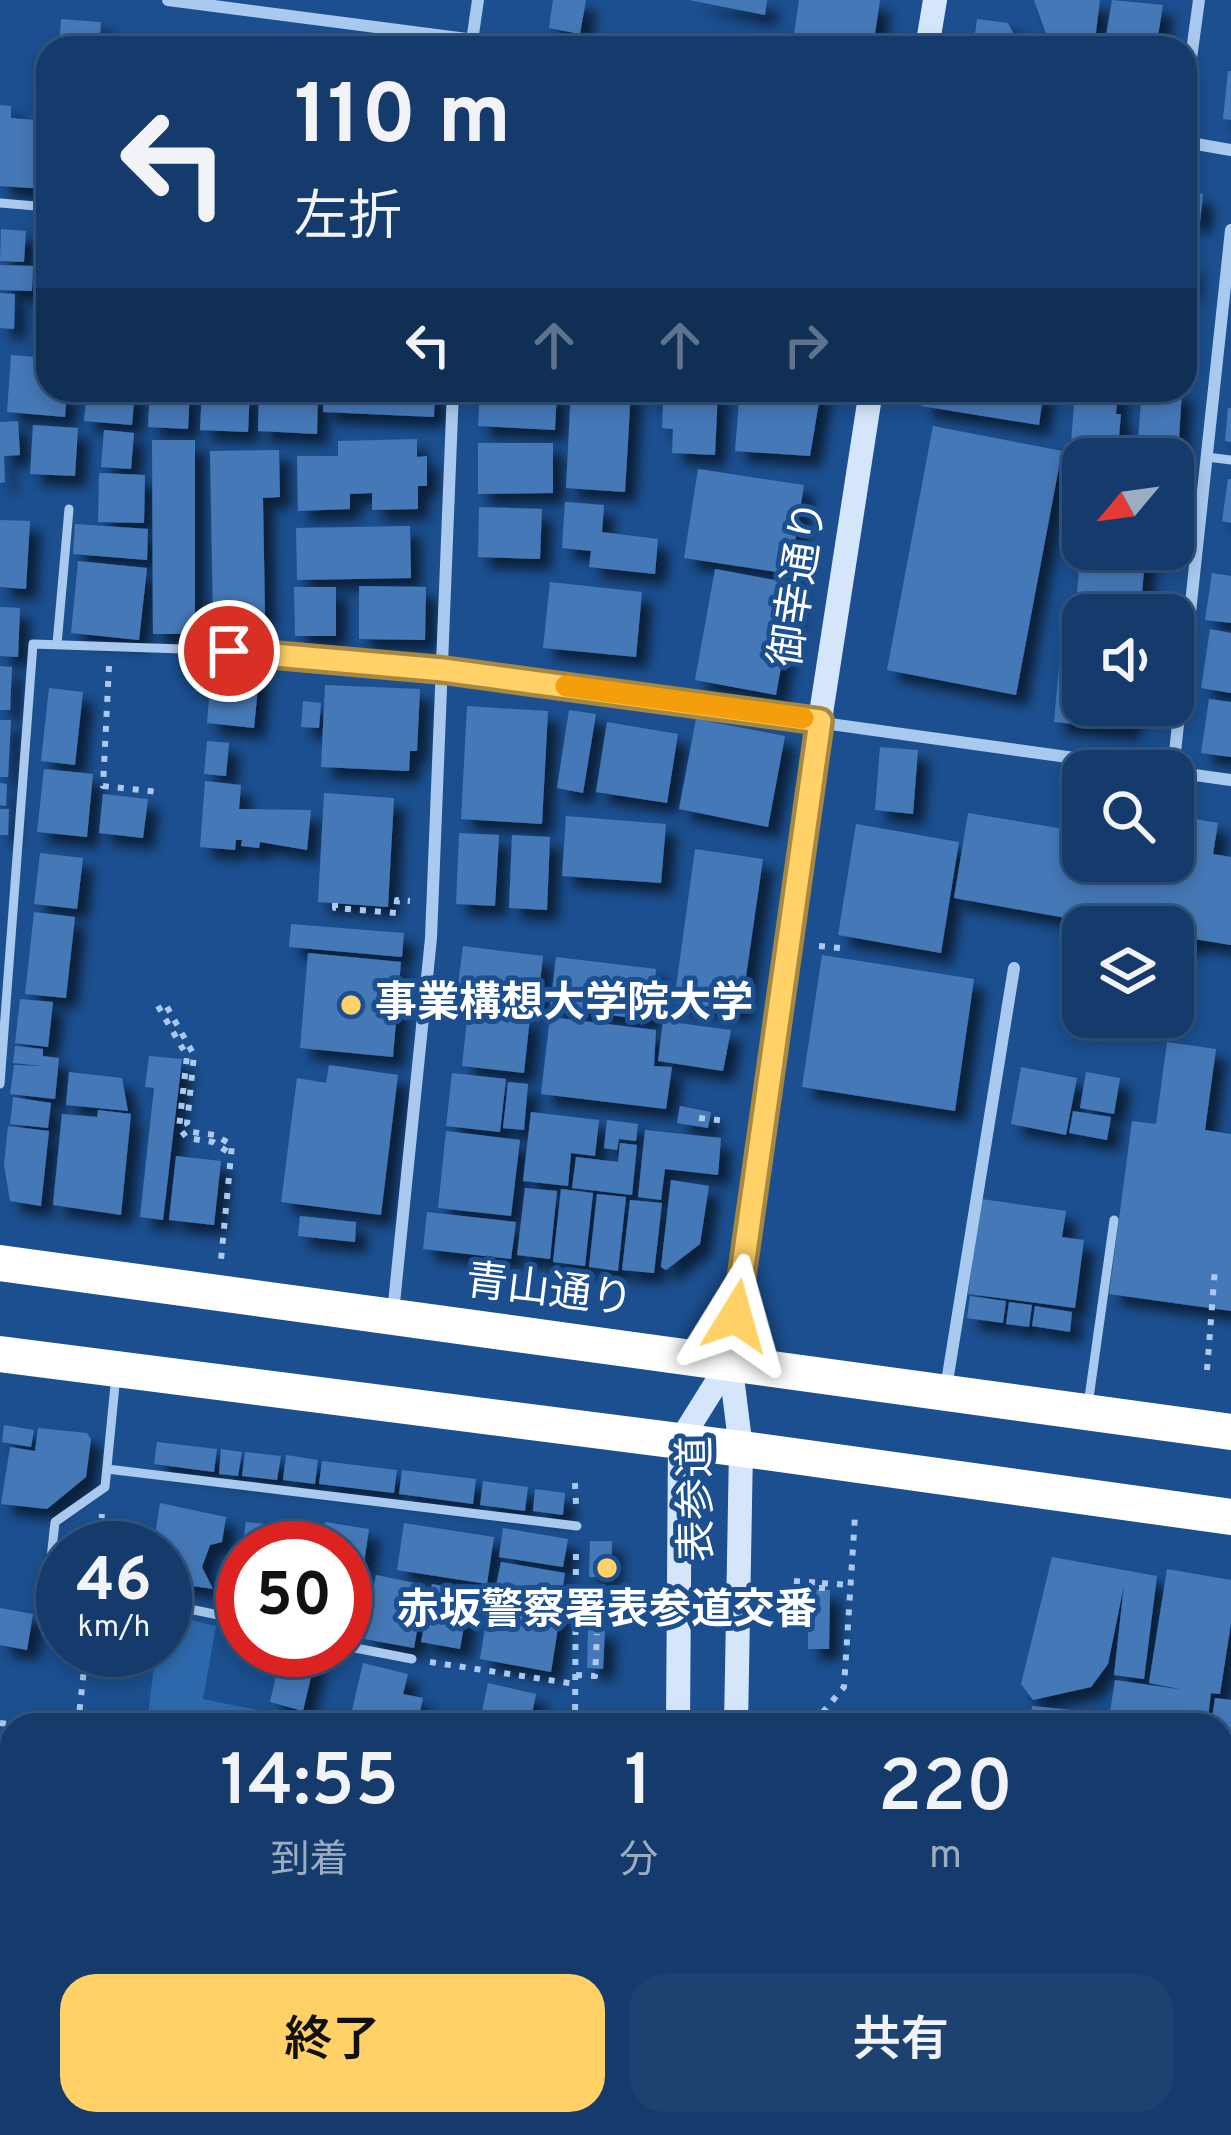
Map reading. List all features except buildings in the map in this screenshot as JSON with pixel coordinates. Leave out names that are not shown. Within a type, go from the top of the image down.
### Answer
[{"type":"highway","name":"青山通り","points":[[0,1263],[1231,1432]]},
{"type":"highway","points":[[0,1354],[1231,1517]]},
{"type":"main road","points":[[929,36],[935,0]]},
{"type":"main road","name":"御幸通り","points":[[730,1361],[870,402]]},
{"type":"main road","name":"表参道","points":[[678,1713],[680,1441],[730,1361]]},
{"type":"main road","name":"表参道","points":[[730,1361],[741,1449],[736,1713]]},
{"type":"street","points":[[168,0],[416,36]]},
{"type":"street","points":[[472,36],[478,0]]},
{"type":"street","points":[[1194,36],[1199,0]]},
{"type":"street","points":[[1197,144],[1231,150]]},
{"type":"street","points":[[1173,750],[1231,230]]},
{"type":"street","points":[[392,1320],[430,938],[453,402]]},
{"type":"street","points":[[443,670],[1062,755]]},
{"type":"street","points":[[1194,775],[1231,781]]},
{"type":"street","points":[[946,1393],[1014,968]]},
{"type":"lane","points":[[0,203],[36,206]]},
{"type":"lane","points":[[1207,457],[1231,460]]},
{"type":"lane","points":[[56,644],[69,509]]},
{"type":"lane","points":[[0,1084],[32,644],[268,652],[443,670]]},
{"type":"lane","points":[[1087,1412],[1114,1220]]},
{"type":"lane","points":[[56,1521],[105,1486],[117,1369]]},
{"type":"lane","points":[[106,1469],[577,1526]]},
{"type":"lane","points":[[372,1651],[412,1659]]},
{"type":"path","points":[[110,646],[103,786],[159,792]]},
{"type":"path","points":[[335,903],[335,908],[388,912]]},
{"type":"path","points":[[817,945],[840,948]]},
{"type":"path","points":[[162,1006],[187,1056],[179,1128],[188,1138],[213,1142],[231,1154],[218,1293]]},
{"type":"path","points":[[698,1118],[727,1121]]},
{"type":"path","points":[[1207,1370],[1214,1270]]},
{"type":"path","points":[[575,1483],[575,1713]]},
{"type":"path","points":[[822,1713],[844,1688],[855,1516]]},
{"type":"path","points":[[794,1581],[850,1585]]},
{"type":"path","points":[[822,1597],[823,1583]]},
{"type":"path","points":[[412,1659],[575,1679],[595,1676],[597,1634]]},
{"type":"path","points":[[79,1713],[83,1677]]},
{"type":"shaded area","points":[[192,1620],[216,1626],[203,1699],[272,1713],[148,1713],[153,1677],[192,1677]]},
{"type":"slow traffic","points":[[566,686],[803,718]]},
{"type":"place","name":"事業構想大学院大学","points":[[351,1005]]},
{"type":"place","name":"赤坂警察署表参道交番","points":[[607,1568]]},
{"type":"route","points":[[229,651],[443,670],[820,721],[736,1316]]}]
